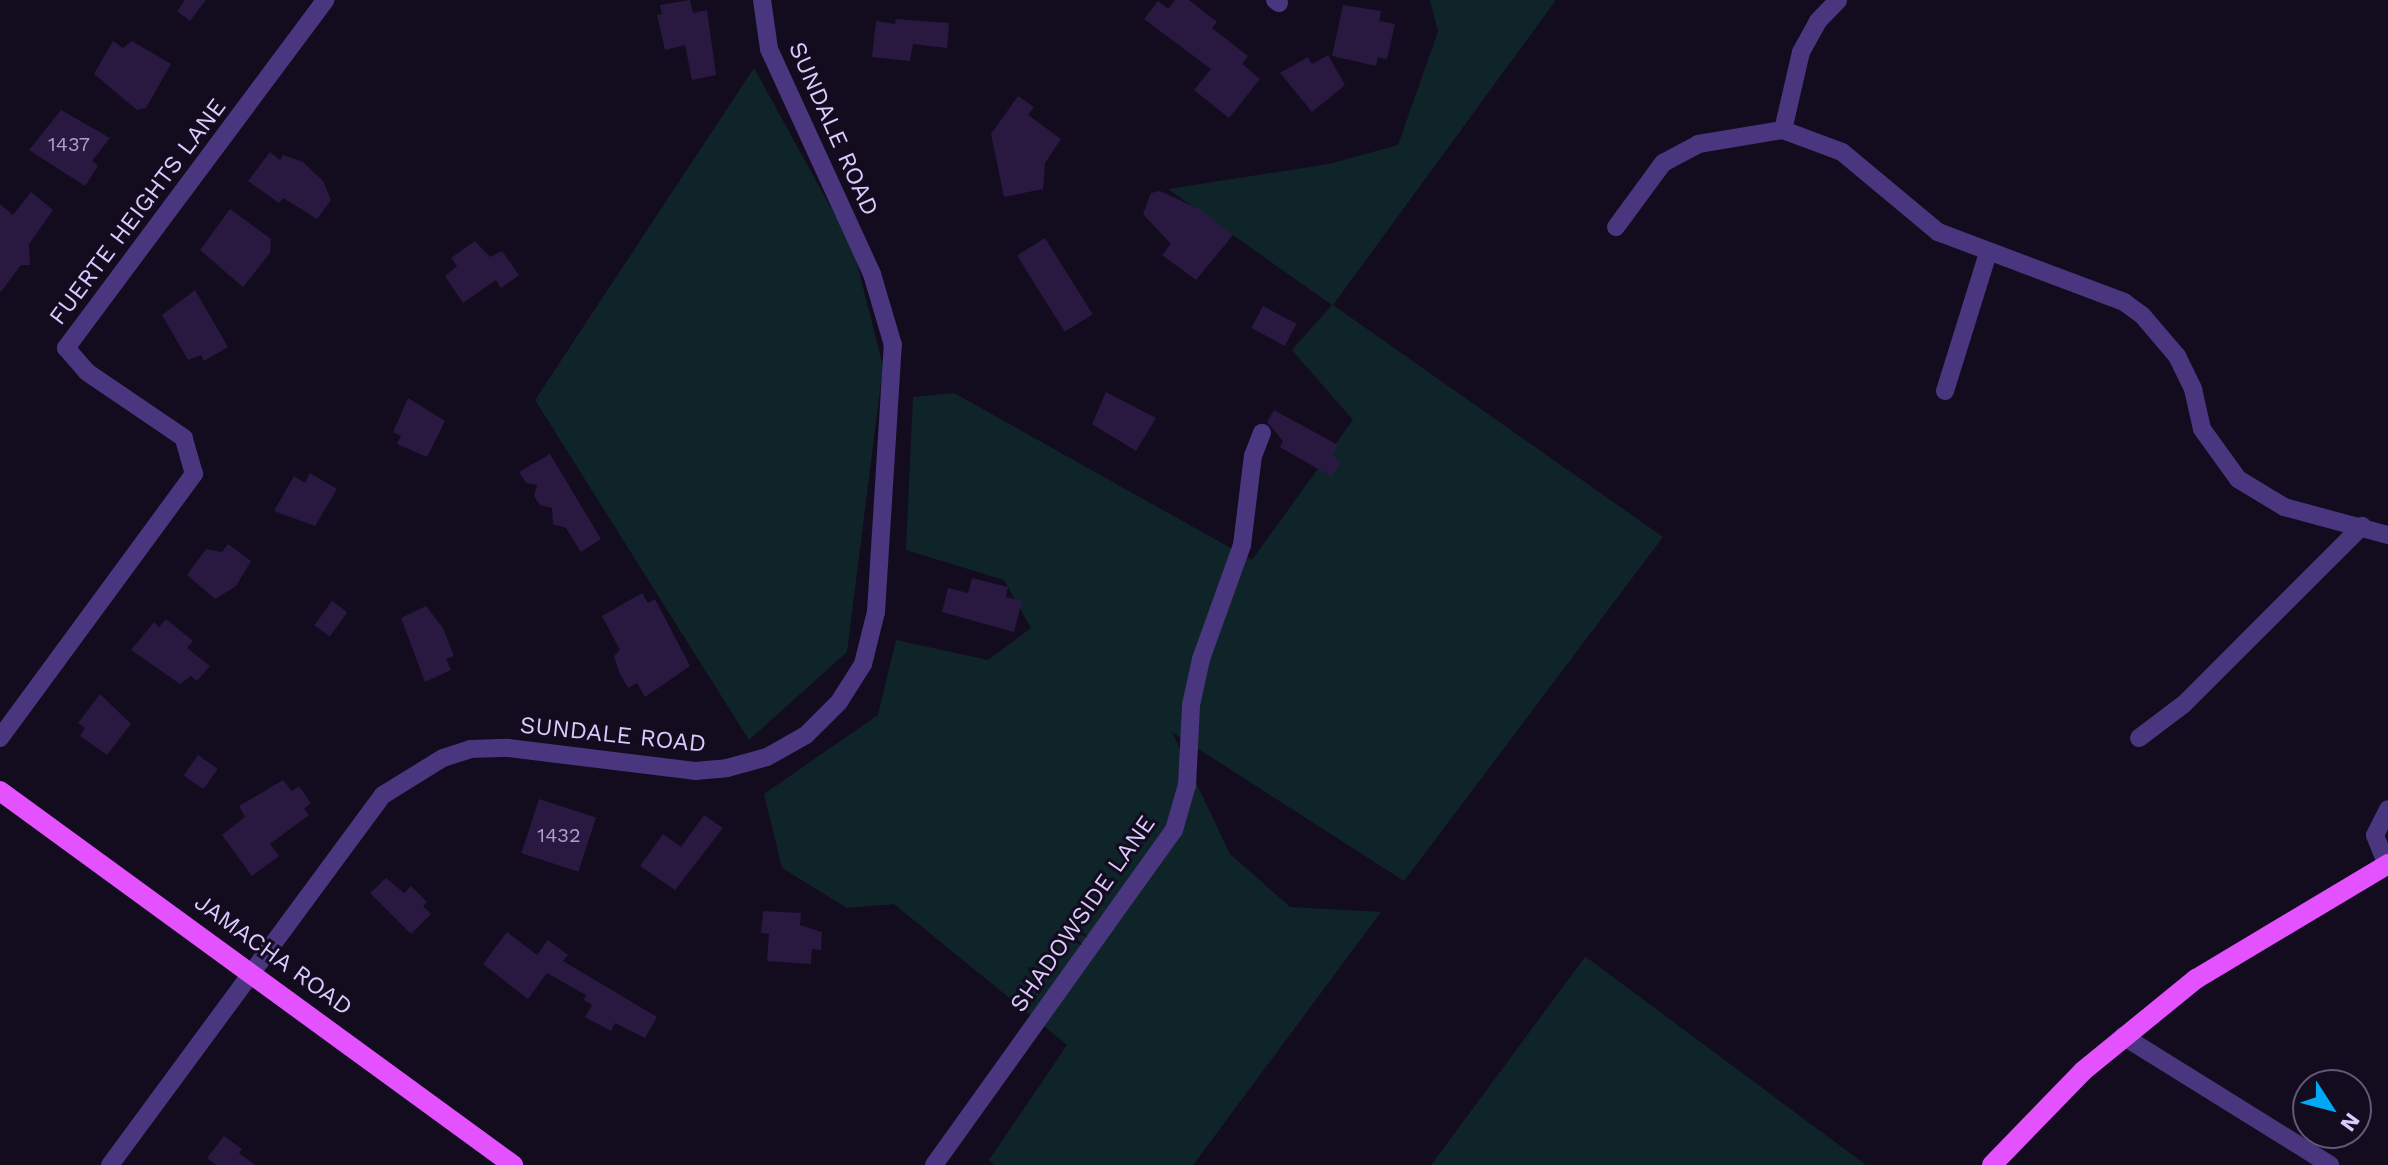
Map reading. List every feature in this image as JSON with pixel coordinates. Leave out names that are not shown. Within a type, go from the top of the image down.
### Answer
[{"type":"main road","name":"JAMACHA ROAD","points":[[0,791],[251,970],[513,1165]]},
{"type":"main road","points":[[1992,1165],[2123,1036],[2196,979],[2388,864]]},
{"type":"street","name":"FUERTE HEIGHTS LANE","points":[[0,738],[194,474],[191,452],[173,427],[87,372],[66,348],[325,0]]},
{"type":"street","name":"SUNDALE ROAD","points":[[110,1165],[383,795],[443,758],[470,749],[508,748],[695,771],[727,768],[767,757],[806,735],[839,702],[863,664],[876,612],[893,345],[872,274],[769,49],[762,0]]},
{"type":"street","points":[[1783,130],[1801,52],[1818,21],[1838,0]]},
{"type":"street","points":[[1616,227],[1663,163],[1698,144],[1783,130],[1842,152],[1938,232],[2133,308],[2177,356],[2193,389],[2202,429],[2238,479],[2284,507],[2388,535]]},
{"type":"street","points":[[1945,391],[1988,253]]},
{"type":"street","name":"SHADOWSIDE LANE","points":[[934,1165],[1174,830],[1187,785],[1191,705],[1201,659],[1242,545],[1253,456],[1262,433]]},
{"type":"street","points":[[2139,738],[2184,704],[2362,526]]},
{"type":"street","points":[[2388,809],[2375,835],[2388,864]]},
{"type":"street","points":[[2123,1036],[2330,1165]]},
{"type":"green space","points":[[1430,0],[1556,0],[1333,305],[1663,537],[1404,881],[1172,732],[1230,854],[1290,907],[1381,912],[1193,1165],[994,1165],[989,1160],[1067,1045],[894,904],[847,908],[782,868],[764,794],[878,715],[896,640],[988,660],[1031,628],[1004,580],[906,550],[913,397],[954,393],[1252,560],[1353,420],[1292,350],[1332,305],[1168,189],[1329,164],[1398,145],[1438,32]]},
{"type":"green space","points":[[754,68],[853,248],[883,366],[847,652],[749,740],[535,400]]},
{"type":"green space","points":[[1586,957],[1866,1165],[1431,1165]]},
{"type":"building","points":[[185,0],[206,0],[190,21],[177,11]]},
{"type":"building","points":[[690,0],[693,13],[707,10],[716,75],[692,80],[685,45],[665,50],[657,15],[662,14],[660,5]]},
{"type":"building","points":[[1175,0],[1189,0],[1217,22],[1212,28],[1248,56],[1242,64],[1260,79],[1229,118],[1194,90],[1211,69],[1144,19],[1158,1],[1168,9]]},
{"type":"building","points":[[1343,5],[1381,11],[1379,21],[1395,24],[1387,59],[1378,57],[1376,66],[1332,56]]},
{"type":"building","points":[[896,19],[949,23],[947,48],[913,44],[910,61],[872,57],[876,21],[895,24]]},
{"type":"building","points":[[113,41],[123,48],[132,41],[171,64],[146,108],[137,110],[94,74]]},
{"type":"building","points":[[1328,55],[1345,85],[1312,112],[1280,73],[1308,57],[1312,64]]},
{"type":"building","points":[[1018,96],[1034,107],[1028,115],[1061,139],[1045,163],[1043,189],[1004,197],[991,134]]},
{"type":"building","points":[[61,110],[110,138],[92,161],[98,166],[85,186],[29,150]]},
{"type":"building","points":[[270,152],[280,160],[283,155],[303,162],[323,181],[331,200],[317,219],[283,198],[279,203],[248,181]]},
{"type":"building","points":[[1160,191],[1201,210],[1233,235],[1196,280],[1162,255],[1171,244],[1143,214],[1151,193]]},
{"type":"building","points":[[31,192],[53,210],[29,244],[30,265],[21,265],[0,293],[0,204],[13,215]]},
{"type":"building","points":[[230,209],[271,239],[270,253],[243,287],[200,250]]},
{"type":"building","points":[[1045,238],[1093,314],[1065,332],[1017,255]]},
{"type":"building","points":[[475,241],[490,257],[502,251],[519,275],[501,288],[496,280],[463,303],[445,276],[457,266],[451,258]]},
{"type":"building","points":[[195,290],[228,347],[204,361],[201,355],[188,360],[162,315]]},
{"type":"building","points":[[1263,306],[1297,324],[1285,346],[1251,328]]},
{"type":"building","points":[[1106,392],[1156,418],[1136,451],[1092,424]]},
{"type":"building","points":[[408,398],[445,421],[427,457],[397,444],[401,436],[393,432]]},
{"type":"building","points":[[1274,410],[1338,445],[1333,455],[1340,463],[1332,477],[1280,447],[1283,441],[1267,422]]},
{"type":"building","points":[[550,454],[601,539],[581,552],[566,528],[553,524],[552,508],[540,505],[534,496],[537,485],[526,483],[519,472]]},
{"type":"building","points":[[310,473],[337,489],[315,526],[274,511],[294,476],[305,483]]},
{"type":"building","points":[[228,544],[251,561],[236,586],[215,599],[187,575],[206,549],[222,552]]},
{"type":"building","points":[[972,578],[1008,587],[1006,597],[1022,601],[1014,632],[942,612],[948,588],[968,593]]},
{"type":"building","points":[[642,593],[648,603],[655,599],[690,666],[645,697],[637,683],[628,688],[619,672],[614,656],[620,650],[602,616]]},
{"type":"building","points":[[332,601],[347,612],[330,636],[314,625]]},
{"type":"building","points":[[426,606],[443,628],[454,656],[446,659],[451,670],[425,682],[401,618]]},
{"type":"building","points":[[166,619],[193,641],[187,648],[210,666],[197,681],[191,676],[180,684],[131,650],[154,622],[159,627]]},
{"type":"building","points":[[100,694],[131,724],[107,755],[80,736],[85,728],[78,723]]},
{"type":"building","points":[[198,755],[218,769],[203,789],[184,775]]},
{"type":"building","points":[[283,780],[292,791],[299,786],[311,803],[304,809],[309,815],[270,844],[279,856],[252,876],[222,835],[245,817],[239,806]]},
{"type":"building","points":[[539,799],[596,818],[578,872],[521,853]]},
{"type":"building","points":[[704,815],[723,828],[675,890],[640,866],[663,834],[681,847]]},
{"type":"building","points":[[386,878],[404,893],[411,886],[427,902],[423,906],[431,914],[411,934],[370,893]]},
{"type":"building","points":[[763,911],[801,913],[800,925],[822,932],[821,950],[812,949],[811,964],[767,961],[769,934],[761,933]]},
{"type":"building","points":[[507,932],[537,955],[548,940],[568,955],[563,961],[657,1017],[645,1038],[615,1023],[611,1031],[585,1017],[592,1005],[584,1000],[586,995],[547,973],[528,999],[483,964]]},
{"type":"building","points":[[224,1136],[242,1149],[239,1153],[255,1165],[216,1165],[207,1158]]}]
